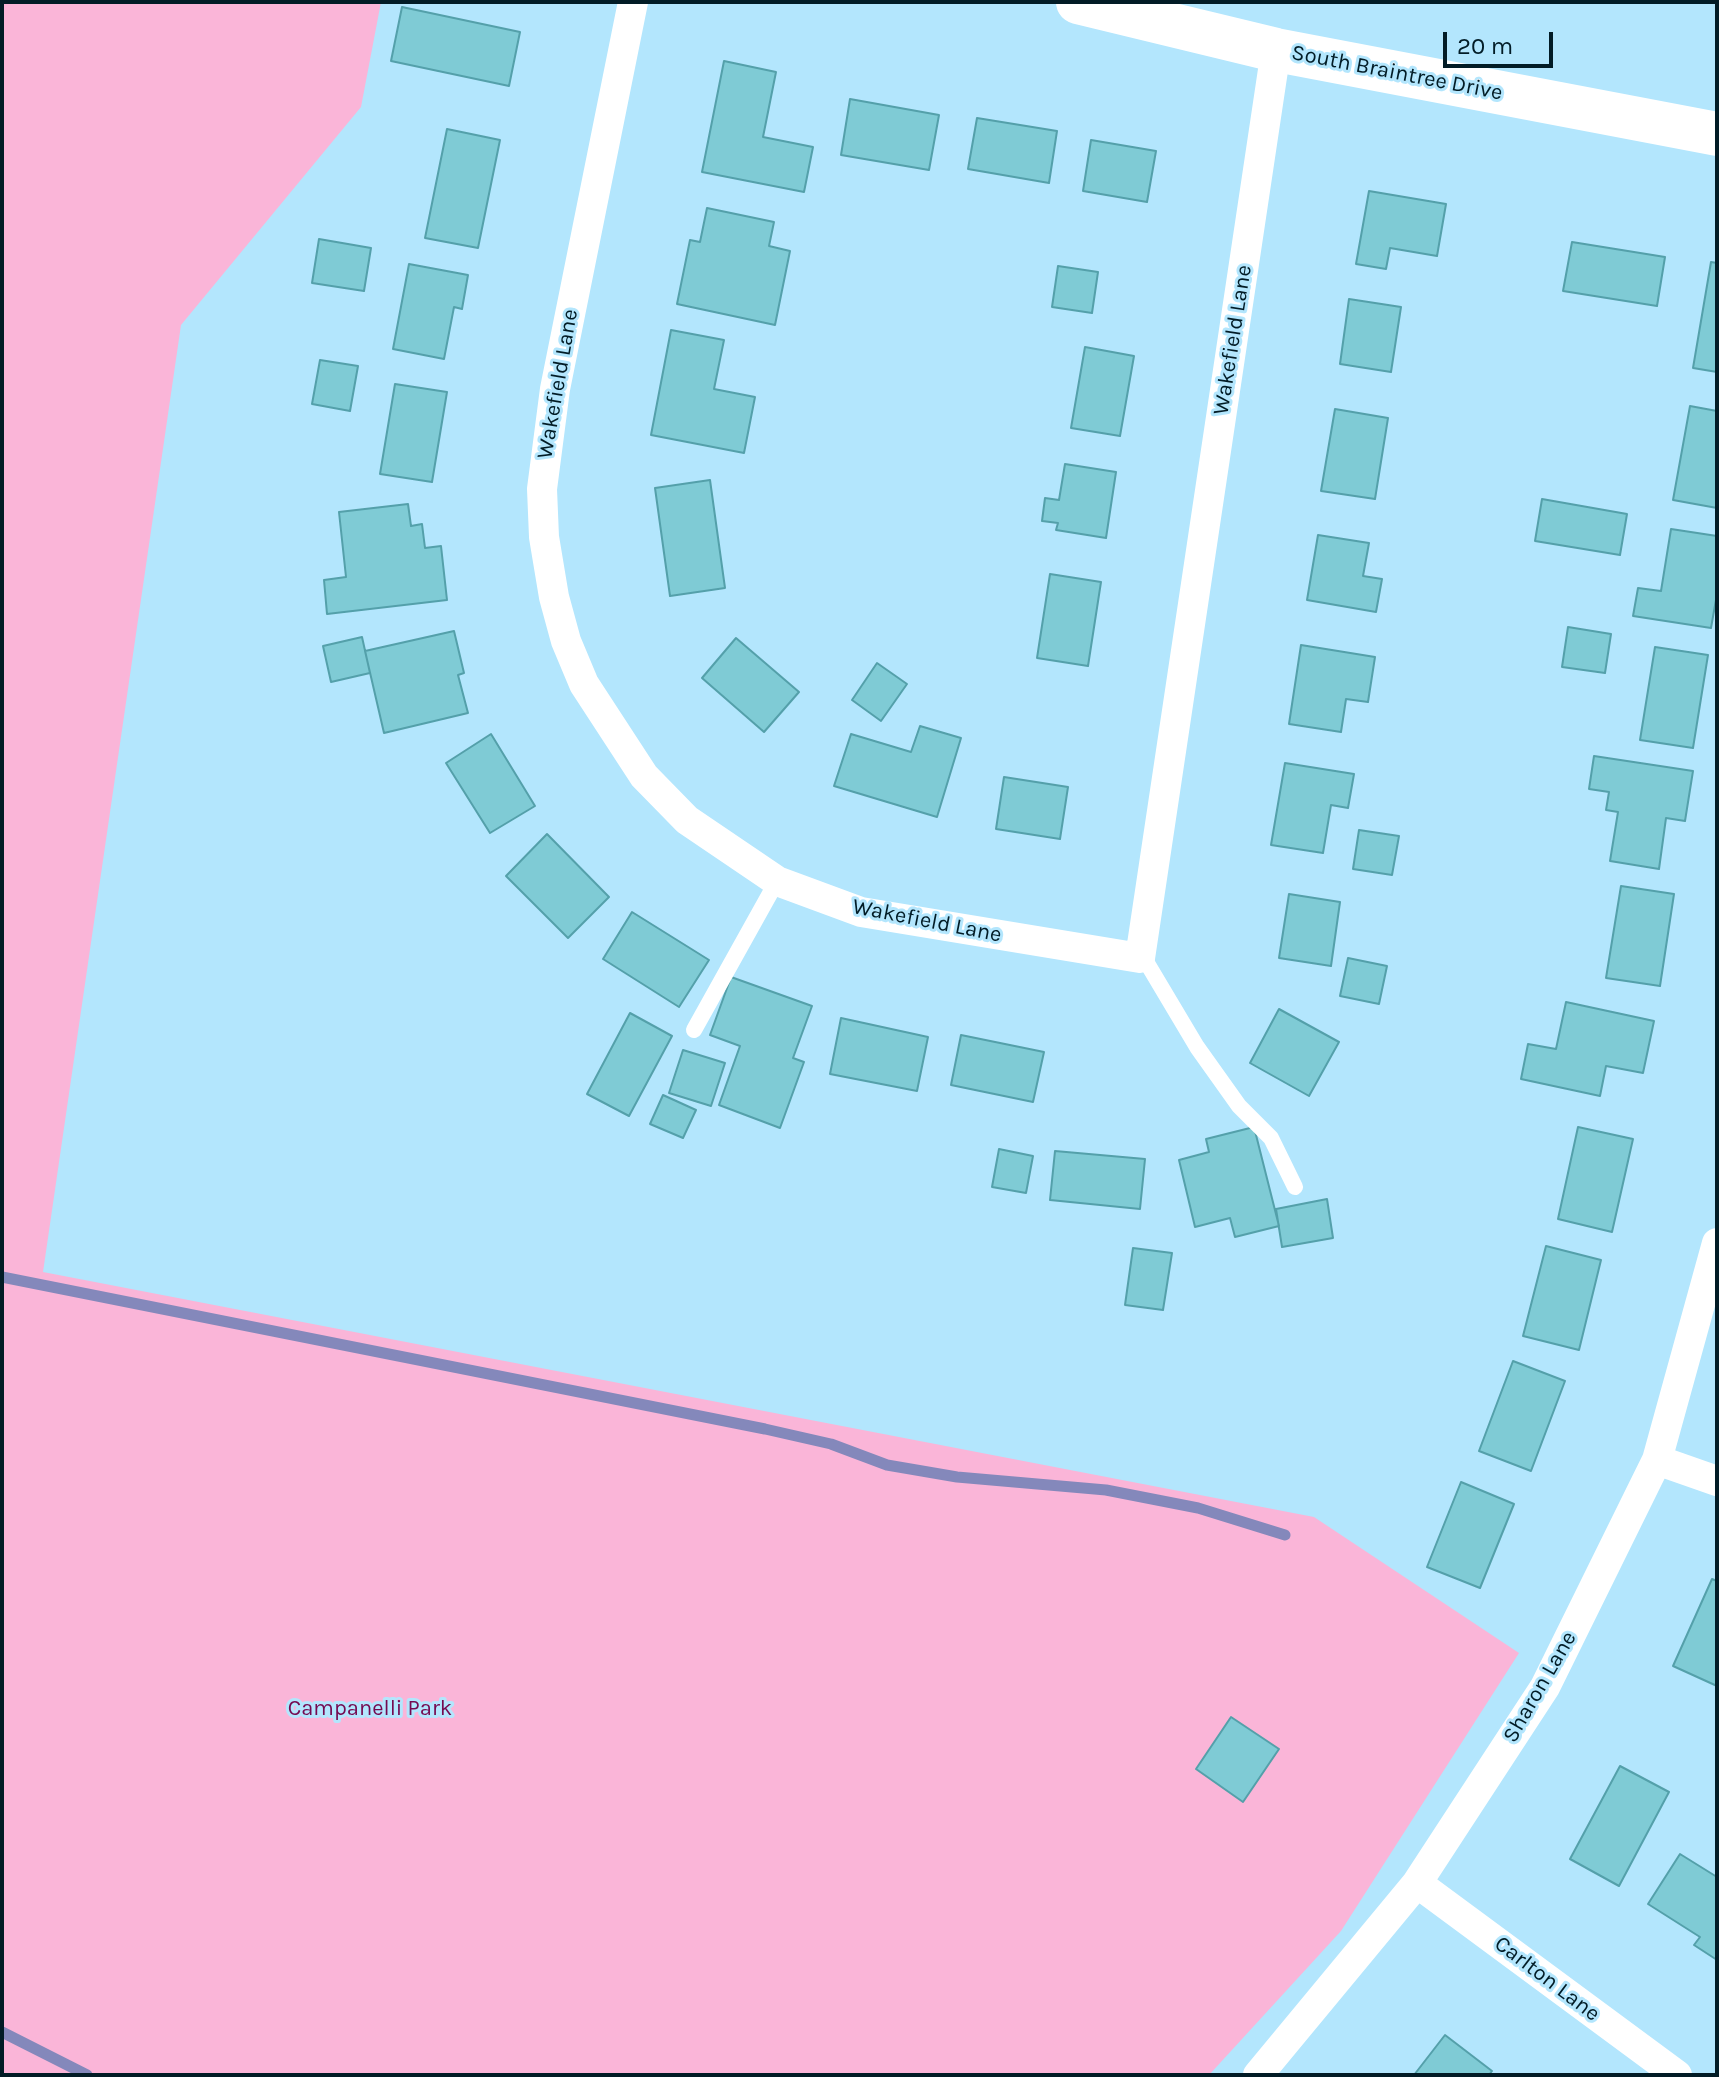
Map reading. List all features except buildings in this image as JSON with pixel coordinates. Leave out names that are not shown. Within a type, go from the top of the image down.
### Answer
[{"type":"street","name":"Wakefield Lane","points":[[633,2],[546,440],[542,489],[544,537],[554,597],[566,641],[584,684],[644,776],[687,820],[777,881],[861,912],[1140,958],[1276,50]]},
{"type":"street","name":"South Braintree Drive","points":[[1078,2],[1276,50],[1717,134]]},
{"type":"street","name":"Sharon Lane","points":[[1258,2075],[1417,1883],[1545,1687],[1657,1460],[1717,1243]]},
{"type":"street","points":[[1657,1460],[1717,1481]]},
{"type":"street","name":"Carlton Lane","points":[[1417,1883],[1677,2075]]},
{"type":"lane","points":[[694,1030],[777,881]]},
{"type":"lane","points":[[1141,953],[1197,1047],[1239,1106],[1271,1138],[1295,1187]]},
{"type":"green space","name":"Campanelli Park","points":[[2,2],[381,2],[361,107],[181,325],[43,1272],[1314,1517],[1519,1653],[1341,1931],[1209,2075],[2,2075]]},
{"type":"waterway","points":[[2,1277],[765,1429],[831,1444],[887,1465],[957,1477],[1106,1490],[1198,1508],[1285,1535]]},
{"type":"waterway","points":[[2,2032],[87,2075]]}]
